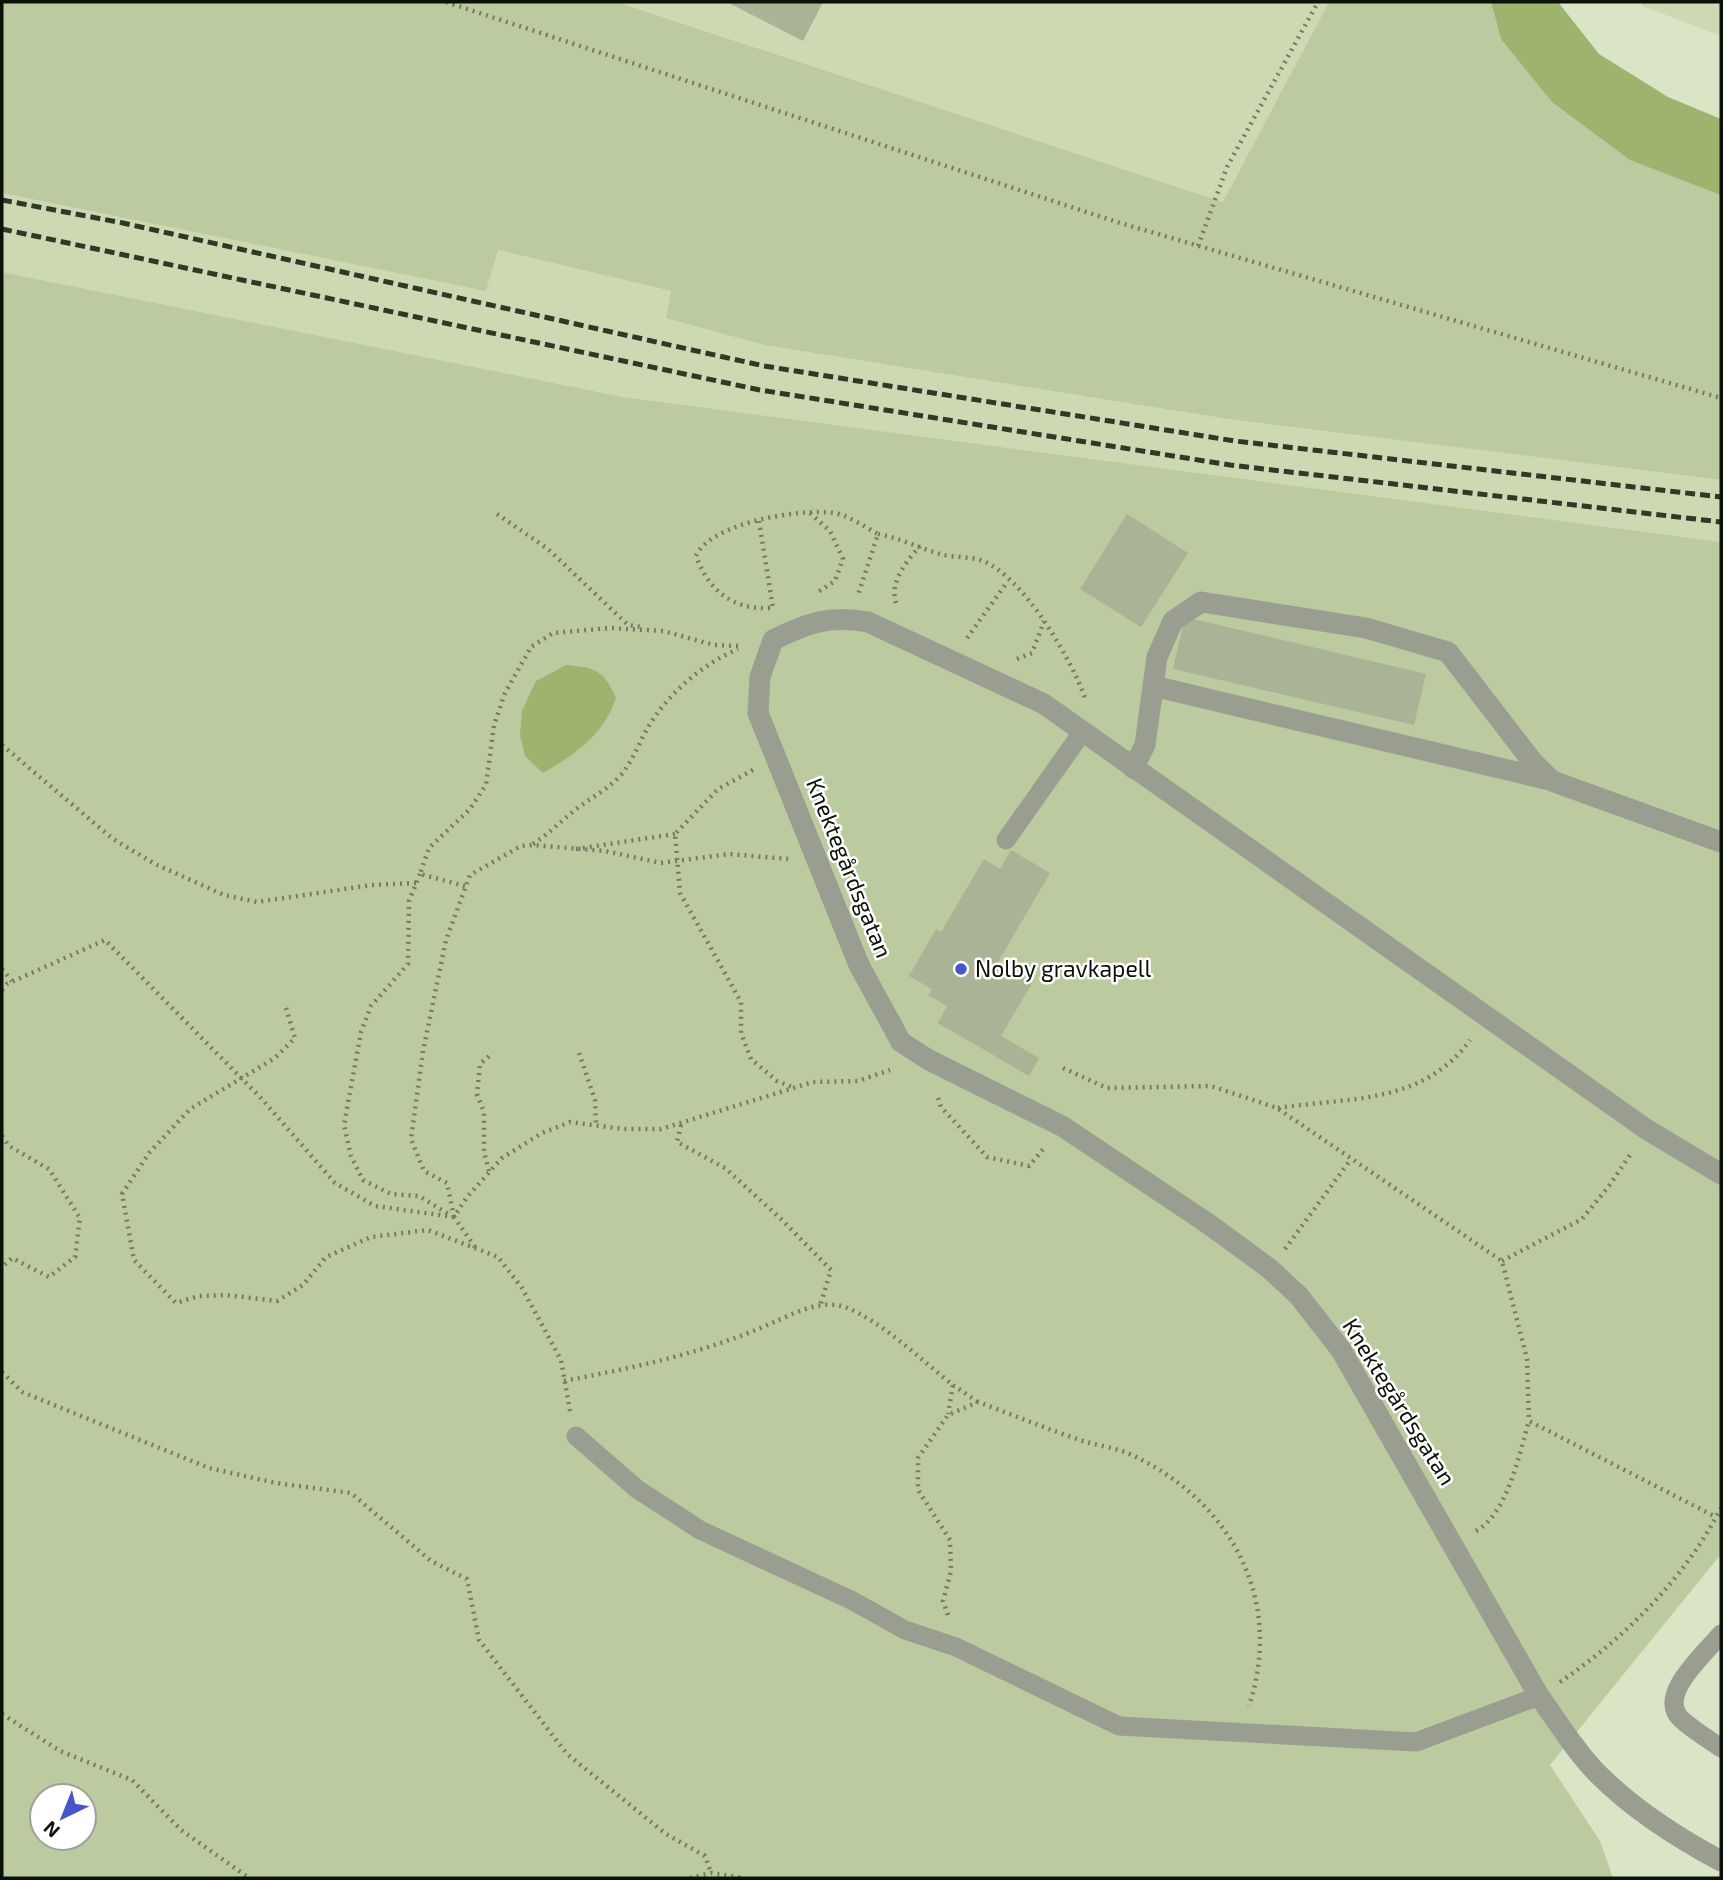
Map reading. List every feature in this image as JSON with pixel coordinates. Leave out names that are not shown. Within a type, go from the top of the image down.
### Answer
[{"type":"street","points":[[1133,768],[1145,746],[1157,657],[1174,621],[1202,602],[1366,628],[1448,652],[1532,761],[1552,781]]},
{"type":"street","name":"Knektegårdsgatan","points":[[1721,1174],[1646,1129],[1044,704],[868,622],[849,619],[812,621],[773,640],[760,677],[758,713],[859,965],[901,1042],[929,1060],[1062,1126],[1270,1269],[1298,1296],[1341,1350],[1454,1543],[1539,1696],[1596,1772],[1635,1808],[1682,1840],[1721,1861]]},
{"type":"street","points":[[1153,686],[1552,781],[1721,842]]},
{"type":"lane","points":[[1006,840],[1083,731]]},
{"type":"lane","points":[[576,1436],[638,1489],[700,1530],[851,1600],[905,1630],[956,1647],[1119,1726],[1416,1742],[1539,1696]]},
{"type":"lane","points":[[1721,1634],[1674,1691],[1672,1704],[1679,1718],[1721,1748]]},
{"type":"path","points":[[446,2],[1198,246],[1721,398]]},
{"type":"path","points":[[1198,246],[1227,167],[1318,2]]},
{"type":"path","points":[[810,513],[830,531],[843,559],[835,581],[812,595]]},
{"type":"path","points":[[784,607],[754,609],[734,605],[702,572],[696,556],[701,545],[720,532],[759,521],[789,514],[835,513],[878,534],[941,555],[984,561],[1021,592],[1044,620],[1078,677],[1102,746]]},
{"type":"path","points":[[497,514],[548,549],[628,625],[714,645],[745,647],[712,660],[690,679],[650,723],[622,773],[601,794],[579,807],[558,828],[532,845]]},
{"type":"path","points":[[759,521],[773,608]]},
{"type":"path","points":[[849,619],[878,534]]},
{"type":"path","points":[[899,611],[894,596],[897,579],[920,546]]},
{"type":"path","points":[[963,645],[979,618],[1008,581]]},
{"type":"path","points":[[1007,658],[1018,659],[1032,653],[1044,620]]},
{"type":"path","points":[[476,1247],[454,1217],[419,1196],[391,1194],[363,1180],[351,1156],[344,1125],[361,1032],[371,1006],[408,964],[409,901],[429,848],[469,810],[486,785],[487,759],[494,725],[505,693],[531,647],[552,633],[610,628],[663,631]]},
{"type":"path","points":[[2,745],[113,839],[155,864],[225,895],[257,902],[372,885],[416,883]]},
{"type":"path","points":[[573,850],[675,834],[718,789],[747,772],[777,762]]},
{"type":"path","points":[[675,834],[680,893],[741,1002],[741,1033],[751,1059],[777,1081],[794,1088]]},
{"type":"path","points":[[454,1217],[447,1183],[424,1171],[411,1139],[423,1051],[446,940],[470,875],[521,846],[550,844],[573,850],[605,851],[661,863],[729,854],[817,861]]},
{"type":"path","points":[[420,874],[465,886]]},
{"type":"path","points":[[2,990],[12,981],[105,940],[304,1144],[335,1183],[374,1206],[454,1217]]},
{"type":"path","points":[[2,969],[12,981]]},
{"type":"path","points":[[286,1007],[295,1038],[275,1058],[190,1109],[149,1153],[122,1195],[134,1260],[176,1303],[199,1296],[226,1295],[277,1301],[303,1285],[326,1257],[371,1237],[428,1230],[476,1247],[498,1257],[522,1289],[561,1360],[576,1436]]},
{"type":"path","points":[[1278,1108],[1324,1101],[1371,1099],[1424,1082],[1464,1049],[1488,1017]]},
{"type":"path","points":[[489,1172],[484,1152],[484,1112],[477,1094],[480,1064],[493,1053]]},
{"type":"path","points":[[579,1053],[596,1100],[596,1126]]},
{"type":"path","points":[[454,1217],[502,1158],[542,1133],[570,1122],[661,1129],[813,1082],[858,1081],[929,1060],[941,1107],[987,1157],[1029,1166],[1062,1126]]},
{"type":"path","points":[[1063,1068],[1107,1088],[1210,1086],[1278,1108],[1502,1261],[1527,1359],[1529,1421],[1507,1493],[1483,1527],[1454,1543]]},
{"type":"path","points":[[681,1125],[677,1142],[725,1168],[782,1219],[831,1270],[820,1306]]},
{"type":"path","points":[[1502,1261],[1582,1219],[1609,1186],[1646,1129]]},
{"type":"path","points":[[2,1136],[9,1146],[49,1169],[80,1218],[75,1256],[49,1277],[12,1258],[2,1267]]},
{"type":"path","points":[[1270,1269],[1351,1159]]},
{"type":"path","points":[[564,1381],[684,1357],[750,1333],[810,1306],[843,1306],[871,1321],[978,1402],[1084,1441],[1133,1455],[1192,1493],[1231,1535],[1252,1580],[1259,1631],[1257,1680],[1240,1733]]},
{"type":"path","points":[[2,1373],[22,1392],[209,1468],[276,1483],[351,1493],[431,1561],[467,1579],[479,1640],[567,1754],[666,1834],[705,1856],[712,1873]]},
{"type":"path","points":[[953,1385],[948,1415],[918,1458],[918,1490],[950,1540],[951,1571],[943,1601],[956,1647]]},
{"type":"path","points":[[948,1415],[978,1402]]},
{"type":"path","points":[[1529,1421],[1716,1517]]},
{"type":"path","points":[[1539,1696],[1595,1658],[1656,1602],[1721,1507]]},
{"type":"path","points":[[2,1714],[60,1751],[132,1780],[181,1829],[249,1878]]},
{"type":"path","points":[[690,1878],[712,1873],[744,1878]]},
{"type":"shaded area","points":[[2,2],[617,2],[1223,202],[1329,2],[1491,2],[1501,39],[1721,195],[1721,480],[1228,419],[764,345],[666,318],[671,291],[498,250],[486,291],[2,193]]},
{"type":"shaded area","points":[[617,2],[1329,2],[1224,202]]},
{"type":"shaded area","points":[[1491,2],[1558,2],[1599,54],[1668,97],[1721,119],[1721,195],[1630,160],[1552,102],[1501,39]]},
{"type":"shaded area","points":[[1641,2],[1721,2],[1721,36],[1642,6]]},
{"type":"shaded area","points":[[2,193],[486,291],[497,250],[671,291],[667,318],[764,345],[1228,419],[1721,480],[1721,542],[623,397],[2,272]]},
{"type":"shaded area","points":[[2,272],[623,397],[1721,542],[1721,1554],[1550,1765],[1600,1841],[1613,1878],[2,1878]]},
{"type":"shaded area","points":[[566,665],[597,672],[603,676],[616,698],[604,723],[587,743],[543,773],[525,756],[520,735],[522,711],[536,681]]},
{"type":"building","points":[[727,2],[823,2],[803,41]]},
{"type":"building","points":[[1127,514],[1188,553],[1141,627],[1080,589]]},
{"type":"building","points":[[1185,617],[1426,674],[1414,725],[1173,669]]},
{"type":"building","name":"Nolby gravkapell","points":[[1011,850],[1050,873],[998,962],[1032,983],[1001,1036],[1039,1058],[1029,1076],[938,1023],[947,1006],[928,995],[932,989],[909,976],[936,929],[941,932],[984,859],[1000,869]]},
{"type":"railway","points":[[2,200],[123,223],[764,366],[1235,441],[1721,497]]},
{"type":"railway","points":[[2,229],[760,390],[1230,465],[1721,522]]},
{"type":"place","name":"Nolby gravkapell","points":[[961,969]]}]
